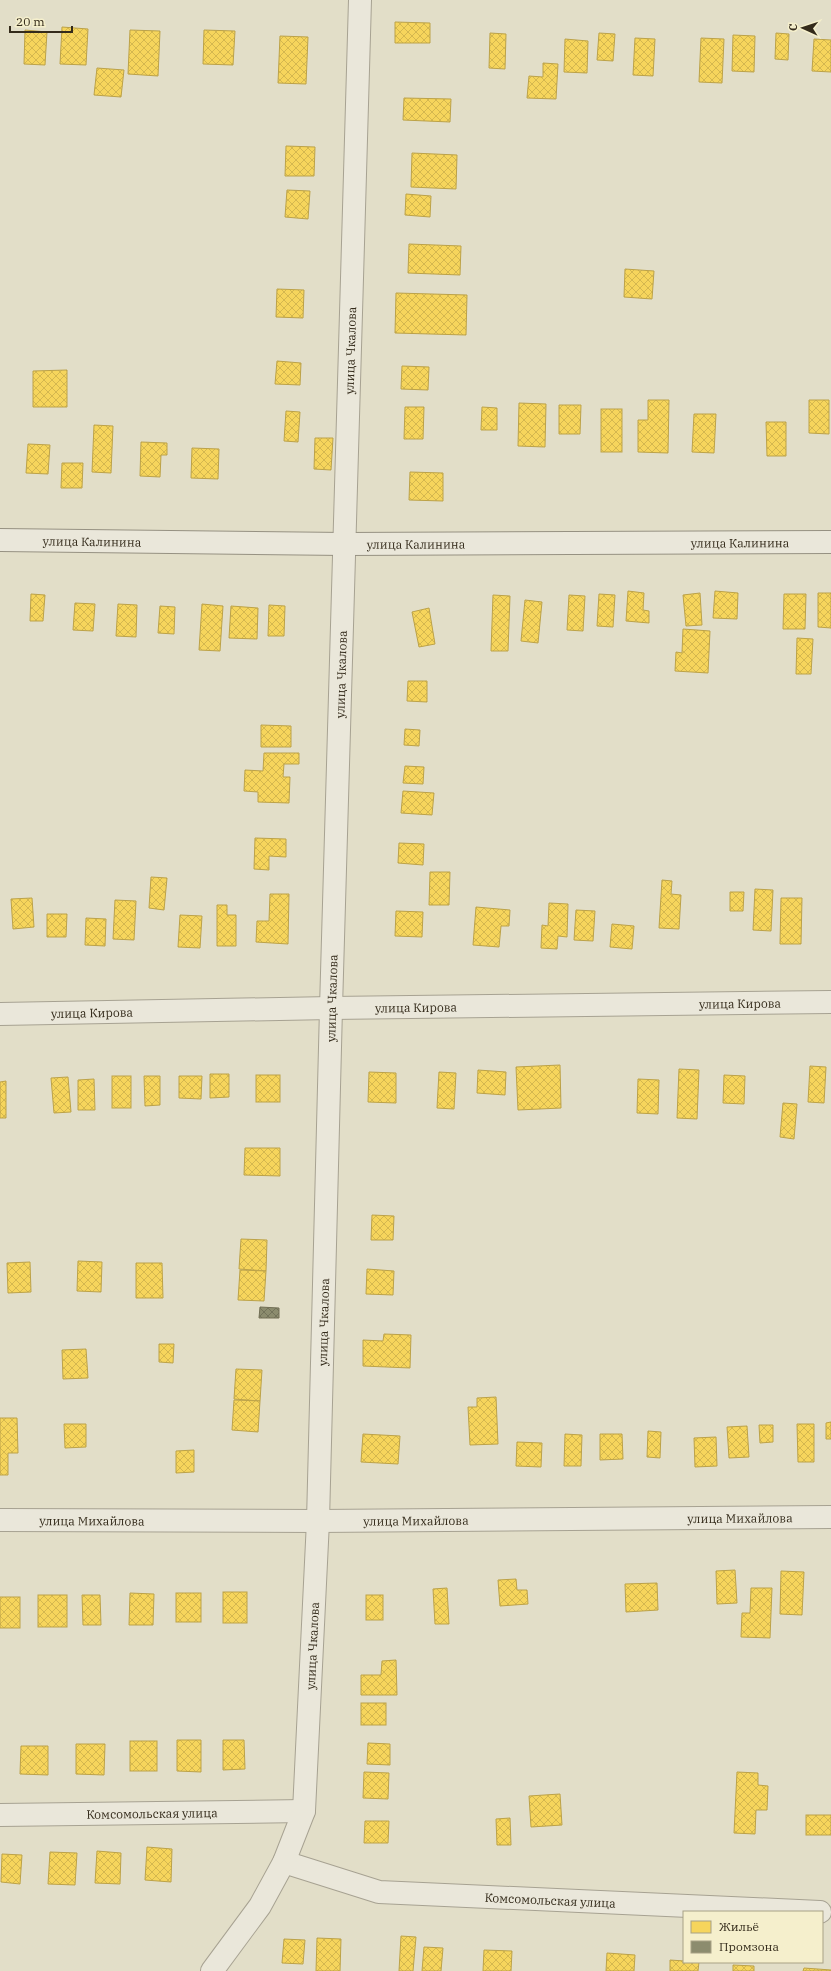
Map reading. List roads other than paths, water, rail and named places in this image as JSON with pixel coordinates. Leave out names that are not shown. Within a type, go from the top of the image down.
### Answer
[{"type":"street","name":"улица Чкалова","points":[[212,1971],[260,1906],[284,1862],[304,1811],[318,1521],[360,0]]},
{"type":"street","name":"улица Калинина","points":[[0,540],[345,544],[831,542]]},
{"type":"street","name":"улица Кирова","points":[[0,1014],[331,1008],[831,1002]]},
{"type":"street","name":"улица Михайлова","points":[[0,1520],[318,1521],[831,1516]]},
{"type":"street","name":"Комсомольская улица","points":[[0,1815],[304,1811]]},
{"type":"street","name":"Комсомольская улица","points":[[284,1862],[379,1892],[799,1911]]}]
